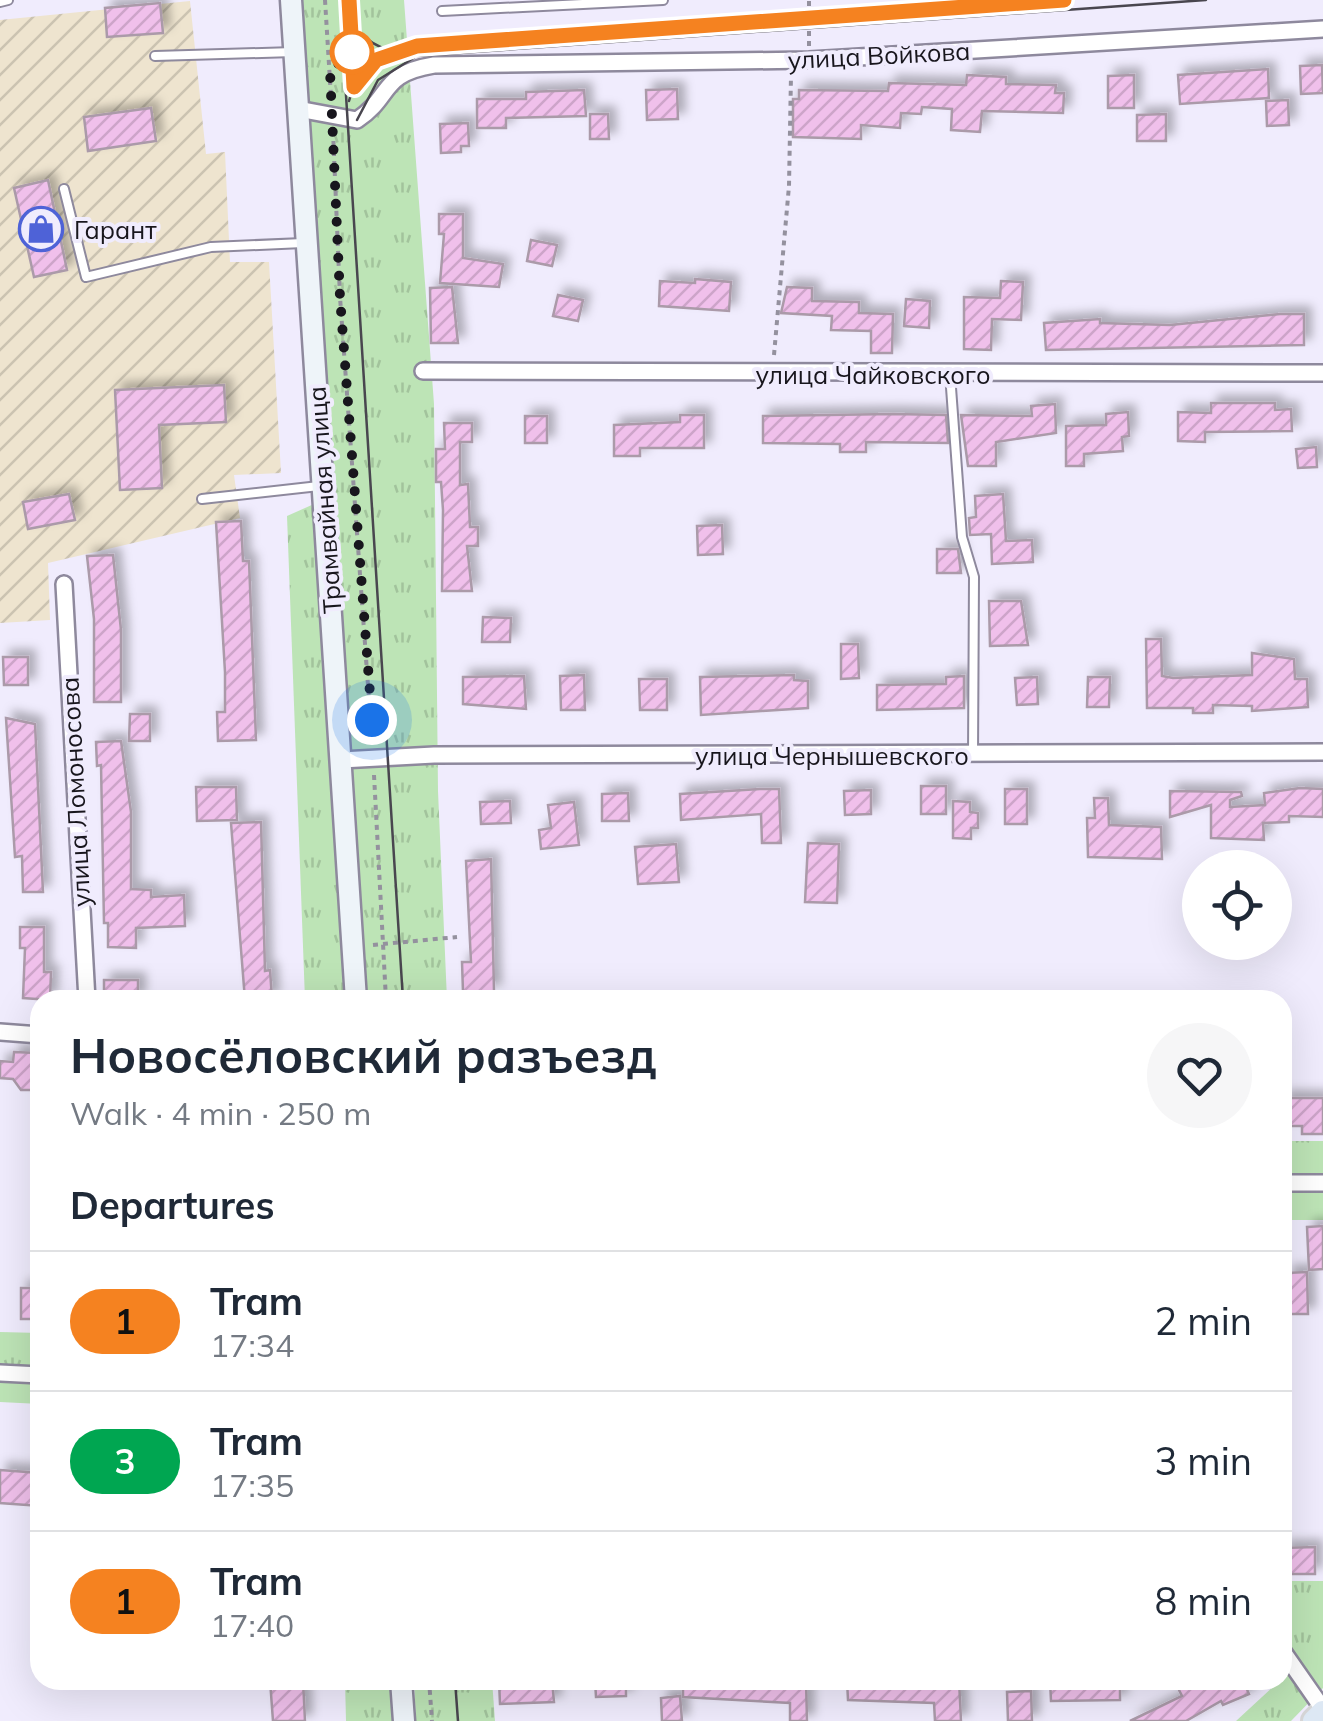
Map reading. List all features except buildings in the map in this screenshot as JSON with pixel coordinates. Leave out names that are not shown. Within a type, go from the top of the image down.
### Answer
[{"type":"main road","name":"Трамвайная улица","points":[[290,0],[355,990]]},
{"type":"main road","points":[[402,1690],[404,1721]]},
{"type":"main road","points":[[1314,1721],[1323,1710]]},
{"type":"street","name":"улица Войкова","points":[[332,114],[356,120],[367,113],[386,84],[407,69],[434,65],[809,60],[1323,29]]},
{"type":"street","points":[[298,110],[332,114]]},
{"type":"street","name":"улица Чайковского","points":[[423,371],[1323,372]]},
{"type":"street","name":"улица Ломоносова","points":[[64,584],[86,990]]},
{"type":"street","name":"улица Чернышевского","points":[[341,760],[434,756],[1323,752]]},
{"type":"street","points":[[0,1032],[30,1034]]},
{"type":"street","points":[[1292,1183],[1323,1183]]},
{"type":"street","points":[[0,1373],[30,1374]]},
{"type":"street","points":[[1292,1665],[1323,1710]]},
{"type":"lane","points":[[0,2],[8,0]]},
{"type":"lane","points":[[442,11],[663,0]]},
{"type":"lane","points":[[155,56],[294,52]]},
{"type":"lane","points":[[64,189],[86,278],[212,247],[308,243]]},
{"type":"lane","points":[[950,374],[962,537],[974,577],[974,755]]},
{"type":"lane","points":[[202,499],[323,485]]},
{"type":"path","points":[[325,0],[340,297],[374,760],[385,990]]},
{"type":"path","points":[[809,0],[809,60]]},
{"type":"path","points":[[773,374],[790,186],[791,60]]},
{"type":"path","points":[[353,947],[457,937]]},
{"type":"path","points":[[430,1690],[432,1721]]},
{"type":"shaded area","points":[[190,1],[206,154],[225,152],[230,262],[269,262],[281,473],[234,475],[240,518],[48,563],[50,620],[0,623],[0,20]]},
{"type":"green space","points":[[302,0],[404,0],[434,404],[438,791],[447,990],[366,990]]},
{"type":"green space","points":[[314,504],[346,990],[305,990],[287,516]]},
{"type":"green space","points":[[1292,1141],[1323,1141],[1323,1220],[1292,1220]]},
{"type":"green space","points":[[0,1332],[30,1333],[30,1368],[0,1366]]},
{"type":"green space","points":[[0,1380],[30,1382],[30,1404],[0,1402]]},
{"type":"green space","points":[[1292,1581],[1323,1581],[1323,1688],[1291,1721],[1236,1721],[1270,1690],[1292,1690]]},
{"type":"green space","points":[[345,1690],[393,1690],[395,1721],[346,1721]]},
{"type":"green space","points":[[414,1690],[493,1690],[495,1721],[416,1721]]},
{"type":"tram line","points":[[340,0],[402,990]]},
{"type":"tram line","name":"1","points":[[349,0],[354,87],[376,60],[395,50],[417,46],[1064,0]]},
{"type":"tram line","points":[[341,8],[356,29],[373,43],[417,56],[1206,0]]},
{"type":"tram line","points":[[349,101],[367,69],[398,49]]},
{"type":"tram line","points":[[357,120],[378,80],[415,57]]},
{"type":"tram line","points":[[456,1690],[458,1721]]},
{"type":"place","name":"Гарант","points":[[41,229]]},
{"type":"route","points":[[352,52],[330,71],[340,297],[372,720]]}]
